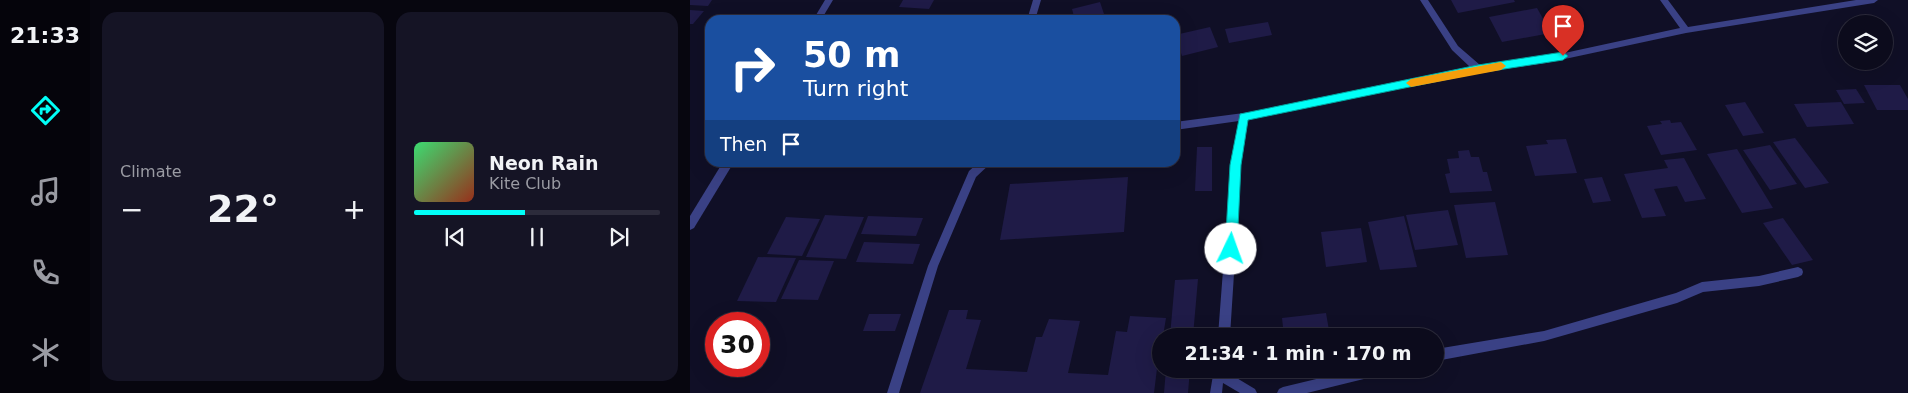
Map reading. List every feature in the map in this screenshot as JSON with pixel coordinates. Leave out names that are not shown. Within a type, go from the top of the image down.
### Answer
[{"type":"street","points":[[820,15],[829,0]]},
{"type":"street","points":[[1032,15],[1037,0]]},
{"type":"street","points":[[1424,0],[1455,48],[1478,69]]},
{"type":"street","points":[[1664,0],[1686,30]]},
{"type":"street","points":[[1180,125],[1244,117],[1478,69],[1546,60],[1686,30],[1874,0]]},
{"type":"street","points":[[1225,328],[1236,165],[1244,117]]},
{"type":"street","points":[[690,225],[726,167]]},
{"type":"street","points":[[893,393],[933,266],[972,174],[981,167]]},
{"type":"street","points":[[1444,354],[1544,336],[1677,298],[1702,287],[1759,281],[1798,272]]},
{"type":"street","points":[[1216,393],[1218,378]]},
{"type":"street","points":[[1228,378],[1251,393]]},
{"type":"street","points":[[1283,393],[1344,378]]},
{"type":"building","points":[[690,0],[712,0],[708,6],[690,5]]},
{"type":"building","points":[[903,0],[934,0],[929,9],[899,7]]},
{"type":"building","points":[[1451,0],[1514,0],[1515,2],[1458,13]]},
{"type":"building","points":[[1100,2],[1104,15],[1074,15],[1072,9]]},
{"type":"building","points":[[1537,8],[1551,33],[1502,42],[1489,17]]},
{"type":"building","points":[[690,10],[704,11],[693,24],[690,24]]},
{"type":"building","points":[[1268,22],[1272,35],[1229,43],[1225,29]]},
{"type":"building","points":[[1210,27],[1218,47],[1182,56],[1180,34]]},
{"type":"building","points":[[1864,85],[1900,85],[1908,99],[1908,110],[1877,110]]},
{"type":"building","points":[[1856,89],[1865,103],[1844,104],[1836,90]]},
{"type":"building","points":[[1745,102],[1764,133],[1743,136],[1725,105]]},
{"type":"building","points":[[1841,102],[1854,124],[1807,127],[1794,104]]},
{"type":"building","points":[[1670,120],[1671,123],[1681,122],[1697,150],[1661,155],[1647,126],[1662,124],[1660,121]]},
{"type":"building","points":[[1795,138],[1829,183],[1805,188],[1773,142]]},
{"type":"building","points":[[1566,139],[1577,173],[1535,176],[1526,146],[1548,144],[1546,140]]},
{"type":"building","points":[[1770,145],[1797,184],[1770,190],[1743,150]]},
{"type":"building","points":[[1197,147],[1212,147],[1212,191],[1195,191]]},
{"type":"building","points":[[1737,149],[1773,208],[1742,213],[1707,154]]},
{"type":"building","points":[[1469,150],[1471,157],[1479,157],[1483,172],[1487,172],[1492,191],[1450,193],[1445,174],[1450,173],[1447,159],[1459,158],[1458,151]]},
{"type":"building","points":[[1684,158],[1706,199],[1685,202],[1677,186],[1654,189],[1666,216],[1642,218],[1624,174],[1668,168],[1664,160]]},
{"type":"building","points":[[1128,177],[1124,232],[1000,240],[1010,184]]},
{"type":"building","points":[[1602,177],[1611,201],[1593,203],[1584,179]]},
{"type":"building","points":[[1495,202],[1508,255],[1466,258],[1454,205]]},
{"type":"building","points":[[1448,210],[1458,245],[1415,250],[1406,215]]},
{"type":"building","points":[[825,215],[864,217],[846,259],[806,257]]},
{"type":"building","points":[[868,216],[923,218],[916,236],[861,234]]},
{"type":"building","points":[[1404,216],[1417,267],[1380,270],[1368,222]]},
{"type":"building","points":[[786,217],[820,219],[802,256],[767,254]]},
{"type":"building","points":[[1783,218],[1813,260],[1792,265],[1763,223]]},
{"type":"building","points":[[1361,228],[1367,262],[1326,267],[1321,232]]},
{"type":"building","points":[[864,242],[920,244],[913,264],[856,262]]},
{"type":"building","points":[[758,257],[796,258],[776,302],[737,301]]},
{"type":"building","points":[[799,260],[834,261],[818,300],[781,299]]},
{"type":"building","points":[[1198,279],[1194,328],[1171,328],[1175,280]]},
{"type":"building","points":[[949,310],[968,310],[966,319],[981,320],[966,369],[1027,372],[1036,337],[1042,337],[1049,319],[1080,321],[1068,373],[1108,375],[1116,331],[1127,332],[1130,316],[1166,318],[1164,328],[1152,328],[1152,378],[1156,378],[1154,393],[920,393]]},
{"type":"building","points":[[1326,313],[1329,328],[1283,328],[1282,318]]},
{"type":"building","points":[[869,314],[901,314],[895,331],[863,331]]},
{"type":"building","points":[[1165,378],[1189,378],[1188,393],[1164,393]]},
{"type":"slow traffic","points":[[1411,83],[1501,66]]},
{"type":"route","points":[[1231,249],[1236,165],[1244,117],[1478,69],[1563,56]]}]
